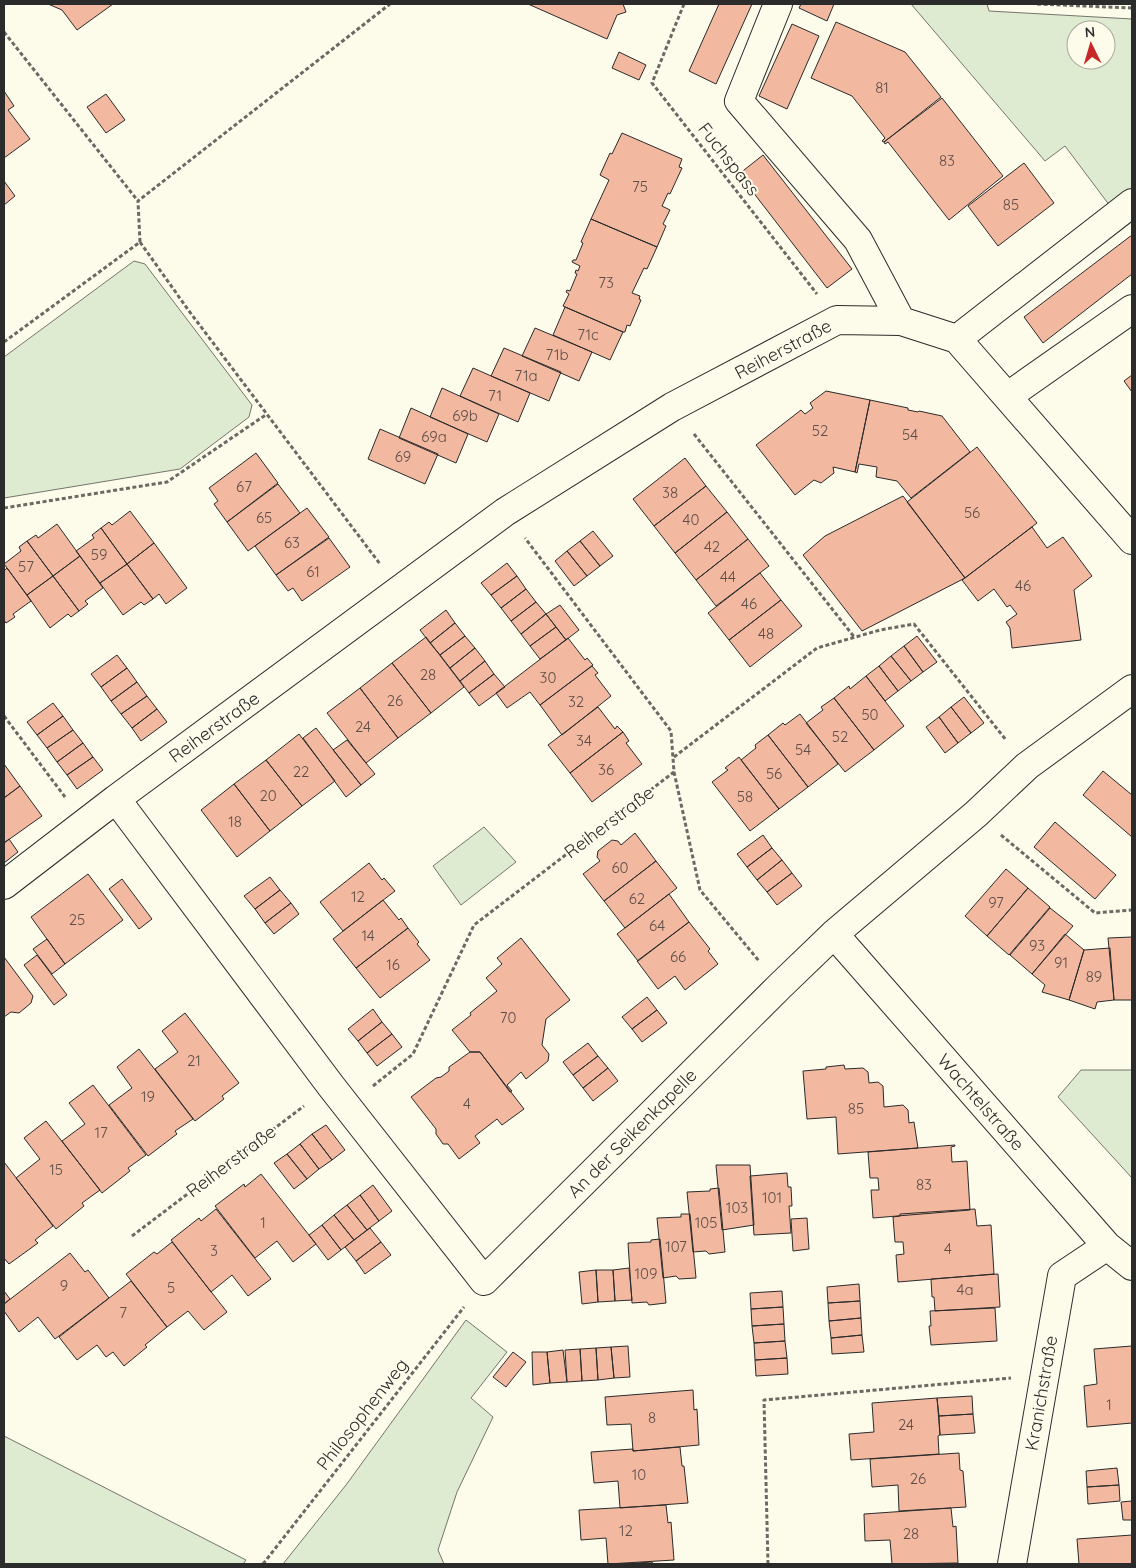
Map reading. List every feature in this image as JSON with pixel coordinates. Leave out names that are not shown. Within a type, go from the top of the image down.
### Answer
[{"type":"street","points":[[778,4],[739,101],[858,240],[901,320]]},
{"type":"street","points":[[957,339],[1132,203]]},
{"type":"street","points":[[1008,396],[1132,309]]},
{"type":"street","name":"Reiherstraße","points":[[4,885],[116,799],[505,512],[672,408],[837,320],[901,320],[957,339],[1132,540]]},
{"type":"street","name":"An der Seikenkapelle","points":[[484,1281],[834,934],[976,814],[1027,766],[1132,689]]},
{"type":"street","points":[[116,799],[347,1107],[484,1281]]},
{"type":"street","name":"Wachtelstraße","points":[[834,934],[1107,1246],[1132,1266]]},
{"type":"street","name":"Kranichstraße","points":[[1012,1564],[1062,1276],[1107,1246]]},
{"type":"path","points":[[138,201],[390,4]]},
{"type":"path","name":"Fuchspass","points":[[684,4],[652,82],[837,320]]},
{"type":"path","points":[[1037,4],[1132,8]]},
{"type":"path","points":[[4,32],[138,201],[140,242],[266,414],[399,590]]},
{"type":"path","points":[[4,342],[140,242]]},
{"type":"path","points":[[672,408],[855,638]]},
{"type":"path","points":[[4,508],[166,482],[266,414]]},
{"type":"path","points":[[505,512],[671,731],[674,772],[700,890],[780,986]]},
{"type":"path","points":[[673,757],[817,648],[914,624],[1027,766]]},
{"type":"path","points":[[4,716],[85,823]]},
{"type":"path","name":"Reiherstraße","points":[[347,1107],[413,1054],[474,925],[674,772]]},
{"type":"path","points":[[976,814],[1095,913],[1132,910]]},
{"type":"path","name":"Reiherstraße","points":[[132,1236],[331,1086]]},
{"type":"path","name":"Philosophenweg","points":[[263,1564],[484,1281]]},
{"type":"path","points":[[768,1564],[764,1400],[1044,1375]]},
{"type":"green space","points":[[911,4],[987,4],[989,11],[1132,19],[1132,190],[1110,206],[1065,146],[1045,161]]},
{"type":"green space","points":[[134,261],[145,264],[252,405],[249,417],[180,469],[4,498],[4,357]]},
{"type":"green space","points":[[484,827],[516,862],[461,905],[433,866]]},
{"type":"green space","points":[[1081,1070],[1132,1070],[1132,1178],[1058,1097]]},
{"type":"green space","points":[[466,1320],[507,1352],[471,1398],[493,1417],[457,1492],[438,1550],[444,1564],[283,1564],[346,1485]]},
{"type":"green space","points":[[4,1436],[246,1560],[243,1564],[4,1564]]},
{"type":"building","points":[[48,4],[113,4],[77,30],[62,10]]},
{"type":"building","points":[[528,4],[623,4],[626,12],[617,15],[607,39]]},
{"type":"building","points":[[719,4],[752,4],[716,84],[689,71]]},
{"type":"building","points":[[801,4],[834,4],[827,21],[799,8]]},
{"type":"building","points":[[836,22],[905,52],[941,97],[884,142],[882,141],[885,138],[852,96],[811,78]]},
{"type":"building","points":[[792,24],[819,36],[787,109],[759,96]]},
{"type":"building","points":[[619,52],[646,65],[639,80],[612,68]]},
{"type":"building","points":[[4,91],[14,106],[8,110],[30,139],[4,158]]},
{"type":"building","points":[[106,94],[125,120],[106,133],[87,107]]},
{"type":"building","points":[[942,98],[1003,176],[949,220],[888,142],[885,144],[884,142]]},
{"type":"building","points":[[622,133],[682,159],[679,167],[682,168],[662,206],[670,210],[663,224],[666,226],[657,247],[591,219],[609,180],[600,175]]},
{"type":"building","points":[[763,155],[852,269],[827,288],[739,174]]},
{"type":"building","points":[[1024,163],[1054,203],[998,246],[968,206]]},
{"type":"building","points":[[4,181],[15,196],[4,205]]},
{"type":"building","points":[[591,219],[657,247],[647,269],[644,268],[632,293],[640,296],[639,299],[641,300],[630,326],[627,325],[625,332],[563,306],[569,294],[566,292],[567,290],[570,291],[577,274],[575,273],[576,270],[578,271],[580,266],[572,262],[576,260]]},
{"type":"building","points":[[1132,235],[1132,274],[1043,343],[1024,317]]},
{"type":"building","points":[[565,307],[623,332],[610,360],[553,335]]},
{"type":"building","points":[[535,328],[592,352],[579,381],[522,356]]},
{"type":"building","points":[[504,348],[561,372],[549,401],[491,376]]},
{"type":"building","points":[[473,368],[530,393],[518,422],[460,396]]},
{"type":"building","points":[[1132,375],[1132,392],[1124,381]]},
{"type":"building","points":[[442,388],[499,414],[487,442],[430,417]]},
{"type":"building","points":[[826,391],[870,400],[855,472],[833,467],[834,473],[821,483],[814,480],[795,495],[756,445],[801,410],[805,414],[813,408],[810,403]]},
{"type":"building","points":[[870,400],[908,408],[908,410],[942,416],[970,452],[911,498],[897,481],[876,477],[877,467],[859,464],[857,473],[855,472]]},
{"type":"building","points":[[411,408],[468,434],[456,463],[399,438]]},
{"type":"building","points":[[380,429],[438,454],[425,484],[368,459]]},
{"type":"building","points":[[977,447],[1037,523],[965,578],[907,502]]},
{"type":"building","points":[[256,453],[278,483],[227,522],[214,504],[218,501],[209,488]]},
{"type":"building","points":[[685,458],[706,486],[654,526],[633,499]]},
{"type":"building","points":[[278,484],[300,513],[248,551],[227,522]]},
{"type":"building","points":[[706,486],[727,512],[675,553],[654,526]]},
{"type":"building","points":[[903,496],[965,578],[862,631],[803,555],[825,536]]},
{"type":"building","points":[[307,508],[329,537],[276,575],[255,546]]},
{"type":"building","points":[[130,511],[154,543],[127,564],[101,528],[109,522],[112,525]]},
{"type":"building","points":[[727,512],[748,539],[696,580],[675,553]]},
{"type":"building","points":[[57,524],[80,556],[53,576],[27,541],[36,535],[38,538]]},
{"type":"building","points":[[1032,527],[1047,548],[1063,537],[1092,576],[1074,590],[1081,640],[1012,648],[1010,628],[1006,622],[1017,614],[1010,605],[1007,607],[994,589],[978,601],[962,580]]},
{"type":"building","points":[[101,528],[127,564],[100,583],[76,551],[94,538],[92,535]]},
{"type":"building","points":[[593,531],[613,556],[600,566],[580,541]]},
{"type":"building","points":[[329,538],[350,567],[302,601],[293,588],[288,591],[276,575]]},
{"type":"building","points":[[748,539],[769,566],[716,606],[696,580]]},
{"type":"building","points":[[27,541],[53,576],[27,595],[4,564],[21,551],[19,547]]},
{"type":"building","points":[[580,541],[600,566],[587,576],[567,551]]},
{"type":"building","points":[[154,543],[187,588],[166,604],[159,594],[153,599],[127,564]]},
{"type":"building","points":[[567,551],[587,576],[574,586],[555,561]]},
{"type":"building","points":[[80,556],[103,588],[85,601],[88,604],[79,611],[53,576]]},
{"type":"building","points":[[507,563],[517,576],[491,595],[481,583]]},
{"type":"building","points":[[127,564],[153,599],[144,605],[141,602],[123,615],[100,583]]},
{"type":"building","points":[[7,568],[31,601],[13,614],[15,617],[6,623],[4,620],[4,571]]},
{"type":"building","points":[[760,573],[781,600],[729,640],[708,613]]},
{"type":"building","points":[[53,576],[79,611],[71,617],[68,614],[50,628],[27,595]]},
{"type":"building","points":[[517,576],[526,589],[501,608],[491,595]]},
{"type":"building","points":[[526,589],[536,602],[511,621],[501,608]]},
{"type":"building","points":[[781,600],[802,626],[750,667],[729,640]]},
{"type":"building","points":[[536,602],[546,614],[521,634],[511,621]]},
{"type":"building","points":[[560,605],[579,630],[566,640],[546,614]]},
{"type":"building","points":[[446,610],[455,623],[430,643],[420,630]]},
{"type":"building","points":[[546,614],[556,627],[530,646],[521,634]]},
{"type":"building","points":[[455,623],[465,636],[440,655],[430,643]]},
{"type":"building","points":[[556,627],[566,640],[540,659],[530,646]]},
{"type":"building","points":[[465,636],[475,648],[450,668],[440,655]]},
{"type":"building","points":[[917,636],[937,662],[923,672],[904,646]]},
{"type":"building","points":[[426,637],[464,687],[431,713],[392,663]]},
{"type":"building","points":[[568,638],[585,660],[587,658],[593,665],[540,705],[530,692],[507,708],[496,693]]},
{"type":"building","points":[[904,646],[923,672],[911,681],[891,656]]},
{"type":"building","points":[[475,648],[485,661],[460,681],[450,668]]},
{"type":"building","points":[[117,655],[127,668],[101,687],[91,674]]},
{"type":"building","points":[[891,656],[911,681],[898,691],[879,666]]},
{"type":"building","points":[[485,661],[494,674],[469,693],[460,681]]},
{"type":"building","points":[[392,663],[431,713],[398,738],[360,688]]},
{"type":"building","points":[[592,666],[598,673],[595,675],[611,696],[562,735],[540,705]]},
{"type":"building","points":[[879,666],[898,691],[885,701],[866,676]]},
{"type":"building","points":[[127,668],[137,682],[111,701],[101,687]]},
{"type":"building","points":[[494,674],[505,687],[479,706],[469,693]]},
{"type":"building","points":[[866,676],[904,726],[874,750],[834,698],[849,686],[850,689]]},
{"type":"building","points":[[137,682],[147,696],[121,714],[111,701]]},
{"type":"building","points":[[360,688],[398,738],[366,763],[327,713]]},
{"type":"building","points":[[147,696],[157,709],[132,728],[121,714]]},
{"type":"building","points":[[964,697],[984,723],[971,733],[951,707]]},
{"type":"building","points":[[834,698],[874,750],[845,772],[806,723],[823,710],[821,707]]},
{"type":"building","points":[[53,703],[63,716],[37,735],[27,722]]},
{"type":"building","points":[[598,707],[615,729],[617,726],[623,732],[570,773],[548,745]]},
{"type":"building","points":[[951,707],[971,733],[958,743],[939,717]]},
{"type":"building","points":[[157,709],[167,722],[141,741],[132,728]]},
{"type":"building","points":[[800,714],[838,764],[808,787],[768,735],[783,723],[785,725]]},
{"type":"building","points":[[63,716],[73,730],[47,748],[37,735]]},
{"type":"building","points":[[939,717],[958,743],[945,753],[926,727]]},
{"type":"building","points":[[316,728],[361,785],[346,797],[303,738]]},
{"type":"building","points":[[73,730],[83,743],[57,762],[47,748]]},
{"type":"building","points":[[623,732],[629,741],[626,743],[642,764],[592,802],[570,773]]},
{"type":"building","points":[[299,734],[335,781],[302,806],[266,760]]},
{"type":"building","points":[[768,735],[808,787],[779,809],[741,760]]},
{"type":"building","points":[[347,740],[375,774],[361,785],[333,750]]},
{"type":"building","points":[[83,743],[93,757],[67,775],[57,762]]},
{"type":"building","points":[[93,757],[103,770],[77,789],[67,775]]},
{"type":"building","points":[[739,757],[779,809],[750,831],[712,782],[728,770],[725,768]]},
{"type":"building","points":[[266,760],[302,806],[270,831],[234,784]]},
{"type":"building","points":[[4,764],[20,786],[4,798]]},
{"type":"building","points":[[1103,771],[1132,795],[1132,837],[1083,795]]},
{"type":"building","points":[[234,784],[270,831],[237,857],[201,810]]},
{"type":"building","points":[[20,786],[42,816],[4,843],[4,798]]},
{"type":"building","points":[[1055,822],[1116,875],[1095,899],[1034,847]]},
{"type":"building","points":[[635,833],[656,861],[604,901],[583,874],[600,861],[597,857],[598,851],[612,840],[618,841],[621,845]]},
{"type":"building","points":[[763,835],[772,848],[747,867],[737,854]]},
{"type":"building","points":[[9,839],[18,852],[4,863],[4,843]]},
{"type":"building","points":[[772,848],[782,860],[757,880],[747,867]]},
{"type":"building","points":[[782,860],[792,873],[767,892],[757,880]]},
{"type":"building","points":[[656,861],[677,888],[625,928],[604,901]]},
{"type":"building","points":[[369,863],[382,880],[384,878],[395,891],[343,931],[320,902]]},
{"type":"building","points":[[1006,869],[1028,888],[987,936],[965,916]]},
{"type":"building","points":[[792,873],[802,886],[777,905],[767,892]]},
{"type":"building","points":[[88,874],[123,920],[65,964],[31,917]]},
{"type":"building","points":[[270,877],[280,890],[255,909],[244,896]]},
{"type":"building","points":[[122,879],[152,919],[139,929],[109,889]]},
{"type":"building","points":[[1028,888],[1050,907],[1009,955],[987,936]]},
{"type":"building","points":[[280,890],[291,903],[265,923],[255,909]]},
{"type":"building","points":[[669,894],[689,922],[638,961],[617,934]]},
{"type":"building","points":[[383,900],[408,928],[356,968],[333,939]]},
{"type":"building","points":[[291,903],[299,914],[274,934],[265,923]]},
{"type":"building","points":[[1050,908],[1073,926],[1032,974],[1010,955]]},
{"type":"building","points":[[689,922],[710,949],[708,951],[718,964],[685,990],[675,976],[658,989],[637,961]]},
{"type":"building","points":[[408,928],[419,942],[417,944],[430,960],[380,998],[356,968]]},
{"type":"building","points":[[1065,934],[1084,950],[1069,1000],[1042,992],[1045,985],[1032,974]]},
{"type":"building","points":[[1132,937],[1132,1000],[1114,1000],[1108,938]]},
{"type":"building","points":[[521,938],[570,1000],[546,1019],[542,1045],[549,1054],[548,1061],[526,1079],[521,1072],[507,1085],[512,1091],[510,1092],[480,1052],[470,1052],[452,1030],[497,991],[486,978],[502,964],[497,958]]},
{"type":"building","points":[[47,939],[65,964],[52,974],[33,949]]},
{"type":"building","points":[[1110,948],[1114,1000],[1097,1002],[1095,1009],[1069,1000],[1084,950]]},
{"type":"building","points":[[37,955],[67,995],[54,1005],[24,965]]},
{"type":"building","points":[[4,957],[33,996],[31,1003],[19,1013],[11,1012],[4,1017]]},
{"type":"building","points":[[647,997],[657,1010],[632,1029],[622,1017]]},
{"type":"building","points":[[373,1009],[382,1022],[358,1041],[348,1029]]},
{"type":"building","points":[[657,1010],[667,1023],[642,1042],[632,1029]]},
{"type":"building","points":[[185,1013],[239,1083],[222,1096],[224,1099],[195,1121],[155,1069],[178,1052],[162,1031]]},
{"type":"building","points":[[382,1022],[392,1034],[367,1053],[358,1041]]},
{"type":"building","points":[[392,1034],[402,1047],[377,1066],[367,1053]]},
{"type":"building","points":[[588,1043],[598,1056],[573,1075],[563,1062]]},
{"type":"building","points":[[139,1049],[193,1119],[175,1131],[177,1134],[148,1156],[109,1105],[132,1088],[117,1067]]},
{"type":"building","points":[[470,1052],[480,1052],[524,1109],[502,1125],[497,1119],[475,1136],[480,1143],[459,1159],[448,1144],[443,1144],[436,1134],[436,1129],[411,1097],[436,1078],[449,1071],[449,1067]]},
{"type":"building","points":[[598,1056],[608,1068],[583,1088],[573,1075]]},
{"type":"building","points":[[844,1065],[845,1069],[863,1068],[868,1072],[869,1083],[878,1082],[883,1086],[884,1107],[903,1105],[908,1110],[909,1123],[914,1122],[918,1148],[838,1154],[836,1117],[807,1119],[803,1071]]},
{"type":"building","points":[[608,1068],[618,1081],[593,1101],[583,1088]]},
{"type":"building","points":[[93,1085],[146,1155],[128,1168],[130,1171],[102,1193],[62,1141],[85,1124],[69,1103]]},
{"type":"building","points":[[46,1121],[100,1190],[82,1203],[84,1206],[56,1229],[16,1178],[40,1159],[24,1138]]},
{"type":"building","points":[[326,1125],[345,1150],[332,1160],[312,1134]]},
{"type":"building","points":[[312,1134],[332,1160],[319,1169],[300,1144]]},
{"type":"building","points":[[300,1144],[319,1169],[307,1179],[287,1154]]},
{"type":"building","points":[[955,1145],[951,1147],[952,1162],[967,1161],[970,1210],[873,1218],[871,1190],[879,1190],[878,1178],[870,1178],[868,1152]]},
{"type":"building","points":[[287,1154],[307,1179],[294,1189],[274,1163]]},
{"type":"building","points":[[4,1162],[53,1226],[35,1240],[38,1243],[9,1264],[4,1258]]},
{"type":"building","points":[[716,1165],[750,1165],[754,1225],[722,1230]]},
{"type":"building","points":[[787,1173],[788,1187],[791,1187],[792,1206],[789,1206],[791,1233],[754,1235],[750,1176]]},
{"type":"building","points":[[261,1174],[316,1244],[293,1262],[277,1241],[255,1258],[215,1206],[244,1184],[245,1187]]},
{"type":"building","points":[[373,1185],[392,1211],[379,1221],[360,1195]]},
{"type":"building","points":[[719,1188],[725,1252],[709,1254],[706,1251],[693,1252],[687,1192],[710,1191],[710,1189]]},
{"type":"building","points":[[360,1195],[379,1221],[367,1230],[347,1205]]},
{"type":"building","points":[[347,1205],[367,1230],[354,1240],[334,1215]]},
{"type":"building","points":[[216,1209],[271,1279],[248,1296],[232,1275],[211,1292],[171,1240],[199,1218],[201,1221]]},
{"type":"building","points":[[975,1209],[977,1226],[991,1225],[994,1274],[898,1282],[896,1255],[904,1254],[903,1242],[895,1242],[893,1217],[900,1216],[900,1214]]},
{"type":"building","points":[[681,1214],[690,1214],[696,1278],[679,1279],[676,1276],[663,1278],[657,1218],[681,1217]]},
{"type":"building","points":[[334,1215],[354,1240],[341,1250],[322,1225]]},
{"type":"building","points":[[807,1218],[809,1249],[793,1251],[791,1219]]},
{"type":"building","points":[[322,1225],[341,1250],[328,1260],[309,1235]]},
{"type":"building","points":[[370,1228],[381,1242],[356,1261],[345,1247]]},
{"type":"building","points":[[660,1239],[666,1303],[649,1305],[647,1302],[632,1303],[628,1243],[651,1242],[651,1240]]},
{"type":"building","points":[[172,1242],[227,1312],[204,1330],[188,1311],[167,1327],[126,1274],[154,1252],[157,1254]]},
{"type":"building","points":[[381,1242],[391,1255],[365,1274],[356,1261]]},
{"type":"building","points":[[70,1253],[85,1272],[88,1270],[109,1298],[55,1339],[38,1317],[19,1332],[4,1311],[4,1304]]},
{"type":"building","points":[[629,1268],[632,1300],[615,1301],[613,1270]]},
{"type":"building","points":[[596,1270],[613,1270],[615,1301],[598,1302]]},
{"type":"building","points":[[596,1270],[598,1302],[582,1304],[579,1272]]},
{"type":"building","points":[[998,1274],[1000,1307],[935,1311],[931,1279]]},
{"type":"building","points":[[131,1281],[167,1327],[124,1366],[113,1352],[106,1357],[97,1345],[77,1360],[59,1337]]},
{"type":"building","points":[[859,1284],[860,1301],[828,1303],[827,1287]]},
{"type":"building","points":[[4,1291],[10,1299],[4,1304]]},
{"type":"building","points":[[782,1291],[783,1307],[751,1309],[750,1293]]},
{"type":"building","points":[[860,1301],[861,1318],[829,1321],[828,1303]]},
{"type":"building","points":[[783,1307],[784,1324],[752,1326],[751,1309]]},
{"type":"building","points":[[995,1308],[997,1341],[931,1345],[930,1311]]},
{"type":"building","points":[[861,1318],[862,1335],[831,1338],[829,1321]]},
{"type":"building","points":[[784,1324],[785,1341],[754,1343],[752,1326]]},
{"type":"building","points":[[862,1335],[864,1352],[832,1354],[831,1338]]},
{"type":"building","points":[[785,1341],[787,1358],[755,1360],[754,1343]]},
{"type":"building","points":[[628,1346],[630,1377],[614,1378],[611,1347]]},
{"type":"building","points":[[1132,1346],[1132,1423],[1087,1427],[1084,1386],[1097,1384],[1094,1349]]},
{"type":"building","points":[[611,1347],[614,1378],[598,1380],[596,1348]]},
{"type":"building","points":[[596,1348],[598,1380],[582,1381],[580,1349]]},
{"type":"building","points":[[580,1349],[582,1381],[567,1382],[565,1350]]},
{"type":"building","points":[[563,1350],[567,1382],[550,1383],[547,1352]]},
{"type":"building","points":[[513,1352],[526,1362],[506,1387],[493,1377]]},
{"type":"building","points":[[532,1352],[547,1352],[550,1383],[533,1385]]},
{"type":"building","points":[[787,1358],[788,1374],[756,1376],[755,1360]]},
{"type":"building","points":[[693,1390],[694,1410],[697,1409],[699,1445],[633,1451],[631,1424],[607,1425],[605,1397]]},
{"type":"building","points":[[972,1396],[973,1414],[939,1416],[937,1398]]},
{"type":"building","points":[[937,1398],[940,1435],[938,1436],[939,1454],[851,1460],[849,1434],[874,1432],[872,1403]]},
{"type":"building","points":[[973,1414],[975,1433],[940,1435],[939,1416]]},
{"type":"building","points":[[680,1447],[688,1503],[620,1508],[618,1481],[594,1483],[591,1452]]},
{"type":"building","points":[[959,1453],[960,1470],[963,1471],[966,1507],[899,1511],[898,1485],[872,1487],[870,1459]]},
{"type":"building","points":[[1117,1468],[1119,1485],[1087,1487],[1086,1471]]},
{"type":"building","points":[[1119,1485],[1120,1501],[1088,1504],[1087,1487]]},
{"type":"building","points":[[1132,1501],[1132,1520],[1123,1520],[1121,1502]]},
{"type":"building","points":[[666,1505],[668,1523],[671,1522],[674,1560],[608,1564],[606,1538],[581,1540],[579,1510]]},
{"type":"building","points":[[951,1508],[953,1527],[956,1526],[958,1563],[892,1564],[890,1540],[865,1541],[864,1514]]},
{"type":"building","points":[[1132,1535],[1132,1564],[1079,1564],[1077,1539]]},
{"type":"building","points":[[652,1562],[653,1564],[622,1564]]}]
